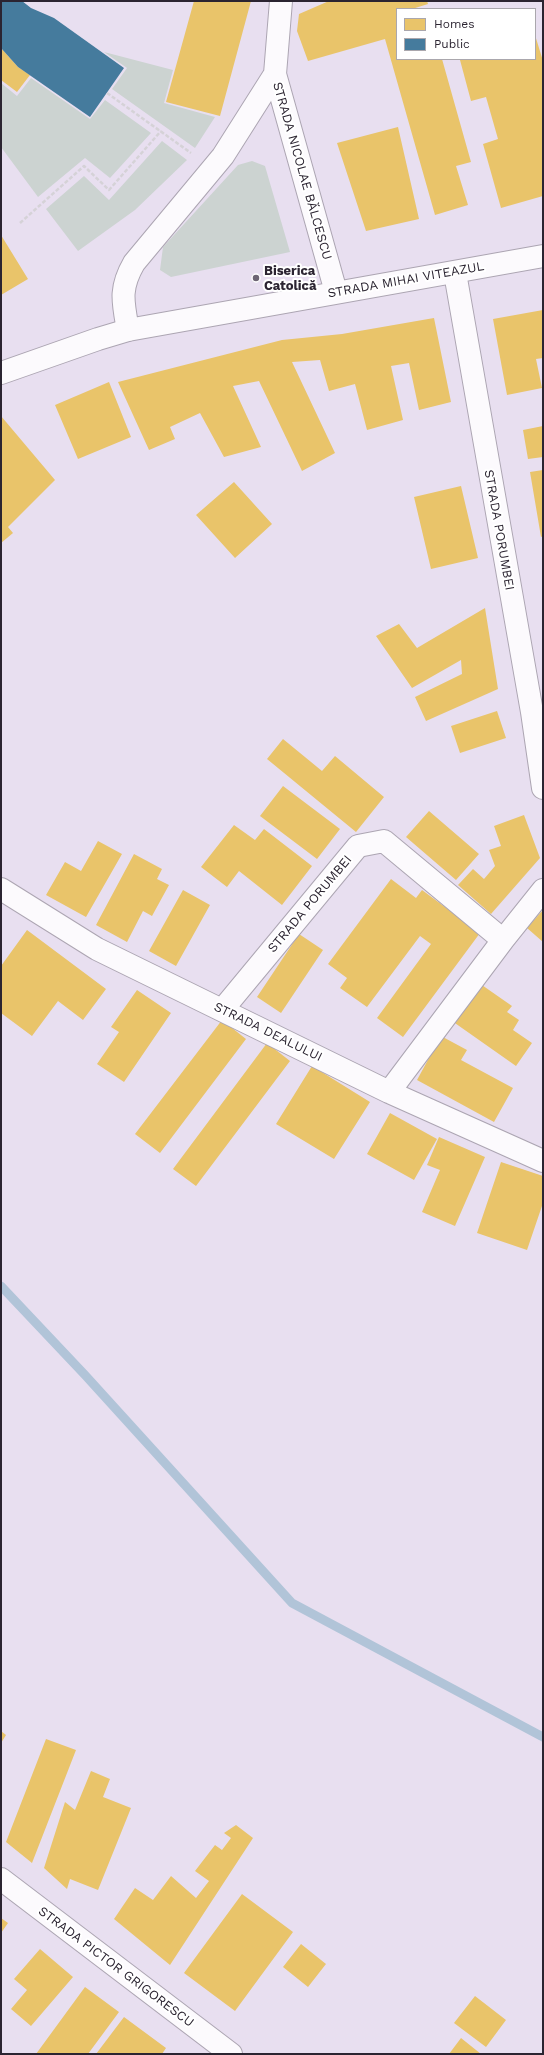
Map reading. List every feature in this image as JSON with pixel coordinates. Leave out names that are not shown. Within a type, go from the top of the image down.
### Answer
[{"type":"main road","name":"STRADA NICOLAE BĂLCESCU","points":[[281,1],[275,74],[336,292]]},
{"type":"main road","points":[[128,330],[123,303],[124,281],[134,263],[223,156],[275,74]]},
{"type":"main road","name":"STRADA MIHAI VITEAZUL","points":[[1,374],[98,339],[128,330],[336,292],[455,273],[543,256]]},
{"type":"main road","name":"STRADA PORUMBEI","points":[[455,273],[532,712],[543,788]]},
{"type":"main road","name":"STRADA PORUMBEI","points":[[223,1009],[358,846],[384,841],[503,940]]},
{"type":"main road","name":"STRADA DEALULUI","points":[[1,889],[97,949],[223,1009],[389,1092],[543,1161]]},
{"type":"main road","points":[[389,1092],[503,940],[543,890]]},
{"type":"main road","name":"STRADA PICTOR GRIGORESCU","points":[[1,1880],[230,2054]]},
{"type":"path","points":[[107,93],[198,157]]},
{"type":"path","points":[[20,223],[84,166],[109,190],[161,131]]},
{"type":"shaded area","points":[[104,52],[173,70],[164,103],[215,117],[195,148],[112,89],[127,68]]},
{"type":"shaded area","points":[[31,78],[90,119],[105,100],[151,133],[110,178],[85,158],[38,197],[1,147],[1,83],[17,96]]},
{"type":"shaded area","points":[[162,141],[187,160],[135,210],[78,251],[46,209],[84,176],[109,200]]},
{"type":"shaded area","points":[[252,161],[265,166],[290,252],[171,277],[160,270],[163,247],[238,165]]},
{"type":"building: Homes","points":[[194,1],[251,1],[220,116],[166,102]]},
{"type":"building: Homes","points":[[329,1],[427,1],[428,4],[415,8],[396,8],[396,60],[442,60],[471,162],[456,166],[468,205],[435,215],[385,39],[308,61],[297,31],[299,14]]},
{"type":"building: Homes","points":[[536,38],[543,61],[543,196],[501,208],[483,144],[498,139],[486,97],[471,101],[460,60],[536,60]]},
{"type":"building: Homes","points":[[1,48],[18,67],[30,75],[17,92],[1,80]]},
{"type":"building: Homes","points":[[398,127],[419,219],[366,231],[337,143]]},
{"type":"building: Homes","points":[[1,235],[28,279],[1,295]]},
{"type":"building: Homes","points":[[543,310],[543,358],[536,359],[542,388],[507,395],[493,319]]},
{"type":"building: Homes","points":[[434,318],[451,402],[419,410],[409,363],[391,366],[403,420],[367,430],[355,384],[329,391],[320,360],[292,362],[335,453],[302,471],[259,381],[233,386],[261,447],[224,457],[200,413],[170,427],[175,439],[149,450],[118,382],[282,340],[342,334]]},
{"type":"building: Homes","points":[[109,382],[131,437],[78,459],[55,405]]},
{"type":"building: Homes","points":[[1,416],[55,480],[8,527],[13,533],[1,543]]},
{"type":"building: Homes","points":[[543,426],[543,457],[528,459],[523,430]]},
{"type":"building: Homes","points":[[543,470],[543,536],[541,537],[530,472]]},
{"type":"building: Homes","points":[[234,482],[272,524],[235,558],[196,515]]},
{"type":"building: Homes","points":[[461,486],[478,558],[431,569],[414,497]]},
{"type":"building: Homes","points":[[485,608],[498,689],[426,721],[415,697],[462,674],[461,660],[412,688],[376,636],[399,624],[417,648]]},
{"type":"building: Homes","points":[[497,711],[506,738],[460,753],[451,726]]},
{"type":"building: Homes","points":[[283,739],[322,771],[335,756],[384,797],[356,832],[267,759]]},
{"type":"building: Homes","points":[[283,786],[340,829],[317,859],[260,816]]},
{"type":"building: Homes","points":[[429,811],[479,854],[456,880],[406,837]]},
{"type":"building: Homes","points":[[524,815],[540,858],[491,914],[458,885],[473,869],[484,879],[495,866],[489,850],[501,846],[494,826]]},
{"type":"building: Homes","points":[[234,825],[255,840],[264,829],[312,866],[282,905],[239,871],[227,887],[201,867]]},
{"type":"building: Homes","points":[[98,841],[122,854],[86,917],[46,895],[65,862],[81,871]]},
{"type":"building: Homes","points":[[134,854],[162,869],[157,879],[169,885],[152,916],[143,911],[127,942],[96,925]]},
{"type":"building: Homes","points":[[391,879],[416,898],[422,890],[480,933],[403,1037],[377,1018],[431,944],[420,936],[367,1007],[340,988],[347,978],[328,964]]},
{"type":"building: Homes","points":[[183,890],[210,905],[176,966],[149,951]]},
{"type":"building: Homes","points":[[543,910],[543,942],[527,928]]},
{"type":"building: Homes","points":[[27,930],[106,989],[83,1020],[58,1001],[32,1036],[1,1013],[1,966]]},
{"type":"building: Homes","points":[[299,934],[323,950],[281,1013],[257,997]]},
{"type":"building: Homes","points":[[479,983],[512,1006],[507,1012],[519,1020],[513,1030],[532,1043],[516,1066],[452,1021]]},
{"type":"building: Homes","points":[[137,990],[171,1013],[124,1082],[97,1064],[119,1032],[111,1027]]},
{"type":"building: Homes","points":[[222,1020],[246,1039],[160,1153],[135,1134]]},
{"type":"building: Homes","points":[[441,1036],[467,1050],[461,1060],[513,1088],[494,1122],[417,1080]]},
{"type":"building: Homes","points":[[267,1043],[290,1061],[196,1186],[173,1169]]},
{"type":"building: Homes","points":[[312,1066],[370,1102],[334,1159],[276,1124]]},
{"type":"building: Homes","points":[[390,1113],[437,1139],[414,1180],[367,1154]]},
{"type":"building: Homes","points":[[439,1137],[485,1157],[455,1226],[422,1212],[440,1170],[427,1165]]},
{"type":"building: Homes","points":[[501,1162],[543,1176],[543,1203],[527,1250],[477,1233]]},
{"type":"building: Homes","points":[[1,1731],[6,1735],[1,1743]]},
{"type":"building: Homes","points":[[46,1739],[76,1750],[32,1863],[6,1842]]},
{"type":"building: Homes","points":[[91,1771],[110,1779],[103,1797],[131,1808],[98,1890],[70,1879],[67,1889],[44,1868],[65,1802],[75,1810]]},
{"type":"building: Homes","points":[[236,1825],[253,1838],[170,1965],[114,1919],[135,1888],[153,1900],[171,1876],[196,1898],[209,1881],[195,1871],[215,1845],[222,1850],[231,1838],[224,1833]]},
{"type":"building: Homes","points":[[242,1894],[293,1932],[235,2011],[184,1973]]},
{"type":"building: Homes","points":[[1,1918],[8,1923],[1,1933]]},
{"type":"building: Homes","points":[[301,1944],[326,1964],[308,1987],[283,1967]]},
{"type":"building: Homes","points":[[40,1949],[73,1977],[31,2026],[11,2009],[27,1990],[14,1979]]},
{"type":"building: Homes","points":[[85,1987],[119,2012],[88,2054],[36,2054]]},
{"type":"building: Homes","points":[[475,1996],[506,2020],[486,2047],[454,2023]]},
{"type":"building: Homes","points":[[124,2017],[166,2048],[162,2054],[96,2054]]},
{"type":"building: Homes","points":[[461,2038],[481,2054],[449,2054]]},
{"type":"building: Public","points":[[1,1],[22,1],[31,8],[54,18],[124,68],[90,117],[18,67],[1,48]]},
{"type":"waterway","points":[[1,1286],[85,1375],[292,1603],[543,1737]]},
{"type":"place","name":"Biserica Catolică","points":[[256,278]]}]
